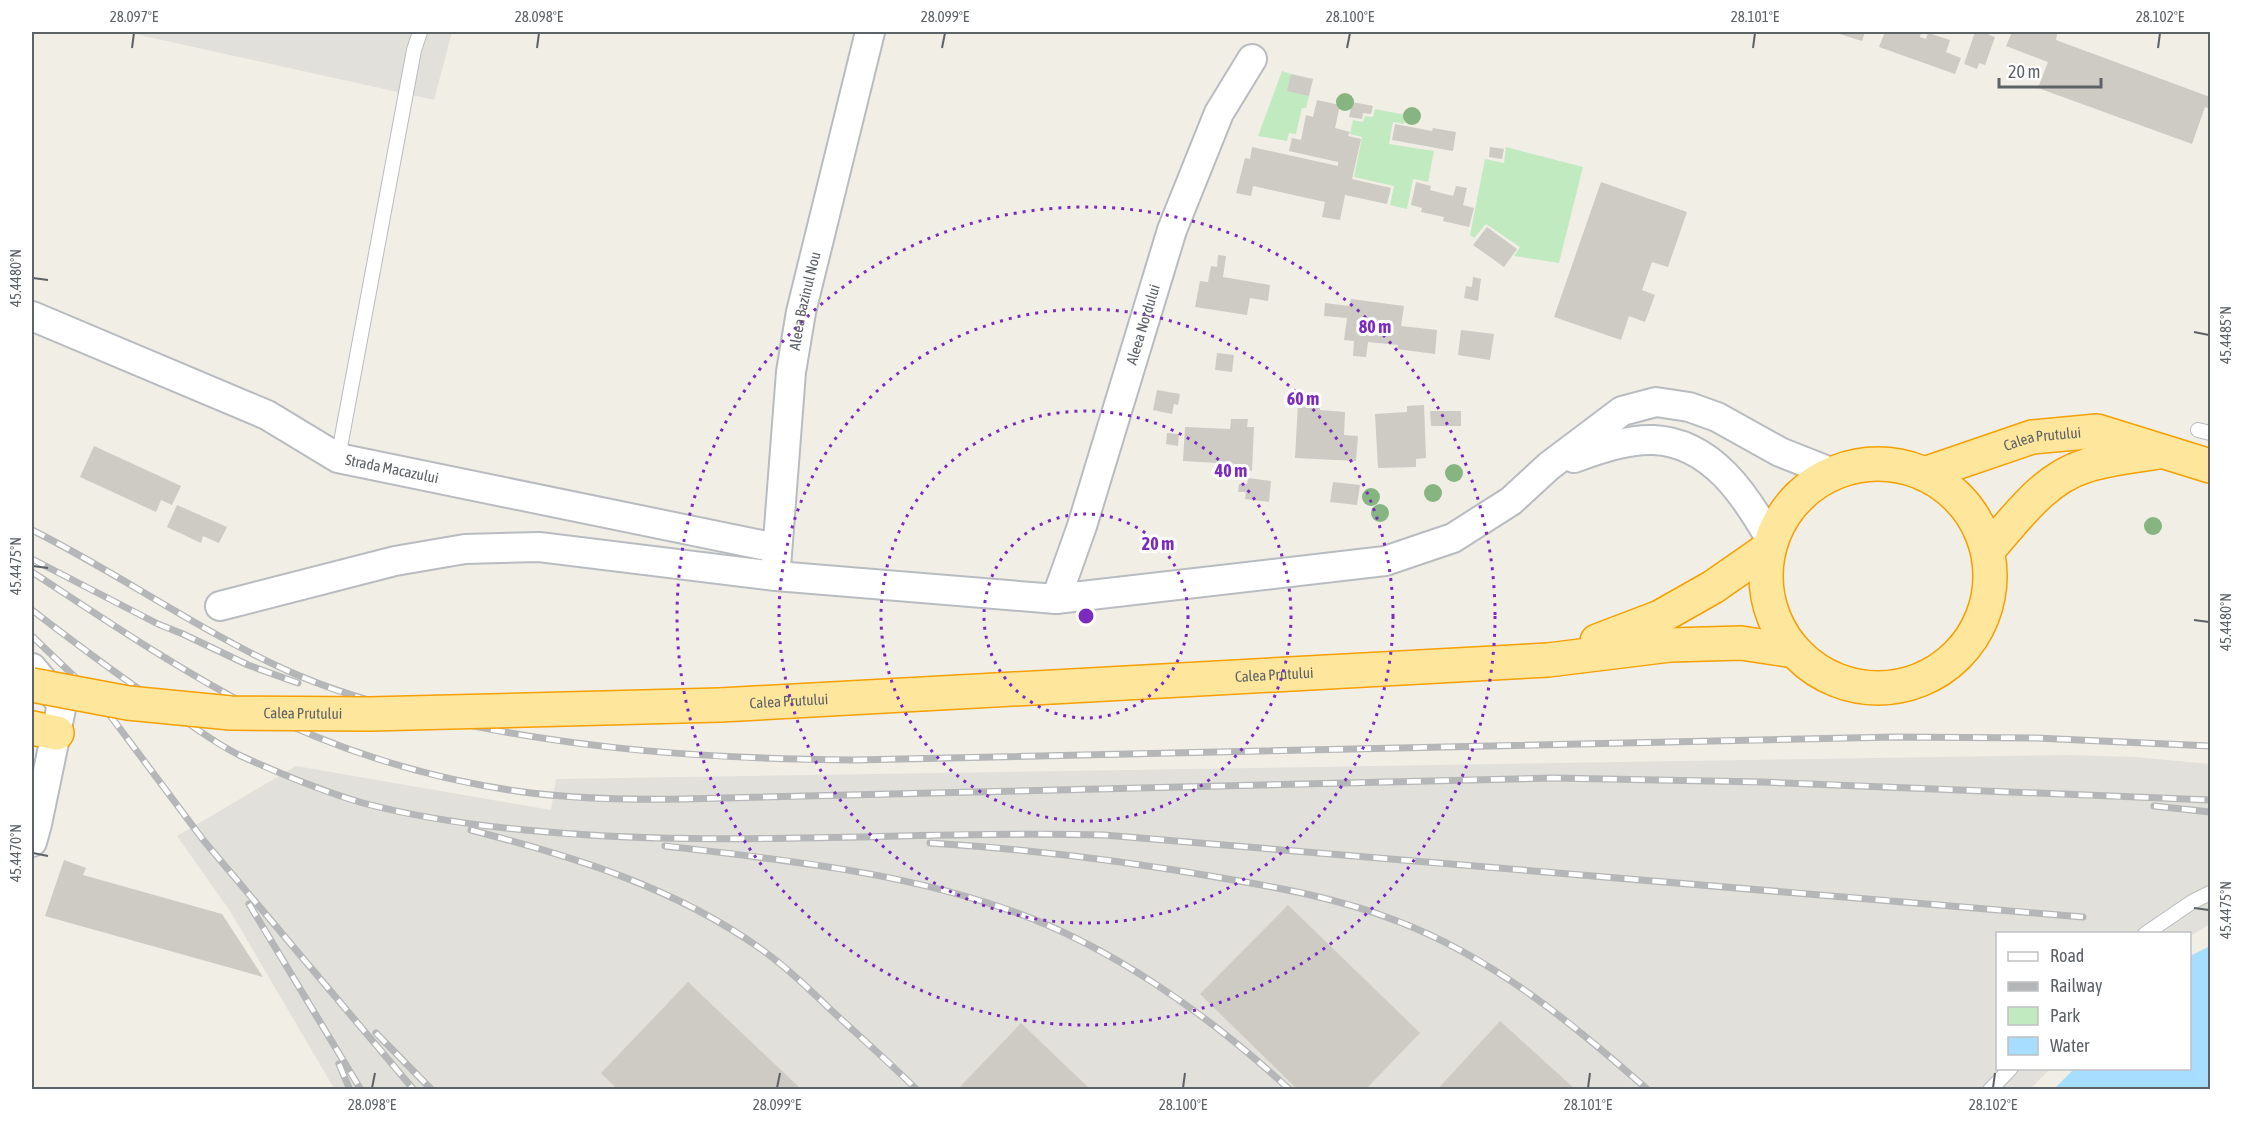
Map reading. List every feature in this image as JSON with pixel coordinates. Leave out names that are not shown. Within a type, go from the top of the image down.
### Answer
[{"type":"highway","name":"Calea Prutului","points":[[1924,474],[2032,437],[2097,431],[2211,466]]},
{"type":"highway","name":"Calea Prutului","points":[[1988,550],[2037,496],[2058,478],[2085,466],[2164,451]]},
{"type":"highway","points":[[1878,464],[1902,466],[1924,474],[1942,483],[1958,497],[1971,513],[1988,550],[1991,571],[1990,591],[1976,632],[1962,651],[1945,666],[1924,678],[1902,685],[1878,688],[1855,686],[1833,678],[1812,667],[1794,651],[1779,628],[1769,603],[1766,575],[1770,544],[1781,519],[1795,500],[1812,485],[1833,473],[1855,466],[1878,464]]},
{"type":"highway","name":"Calea Prutului","points":[[1548,660],[1660,617],[1713,587],[1770,544]]},
{"type":"highway","name":"Calea Prutului","points":[[32,685],[128,703],[231,712],[370,714],[720,705],[1548,660],[1670,645],[1741,643],[1794,651]]},
{"type":"street","name":"Aleea Bazinul Nou","points":[[776,562],[791,372],[801,312],[870,32]]},
{"type":"street","name":"Aleea Nordului","points":[[1056,599],[1083,526],[1172,230],[1219,113],[1252,59]]},
{"type":"street","name":"Strada Macazului","points":[[32,316],[267,415],[338,458],[776,562]]},
{"type":"street","points":[[220,606],[395,561],[465,549],[539,547],[776,562],[1056,599],[1385,561],[1453,538],[1510,501],[1549,466],[1622,411],[1656,402],[1689,407],[1717,417],[1780,452],[1833,473]]},
{"type":"street","points":[[1549,466],[1611,445],[1654,440],[1681,446],[1703,457],[1732,479],[1752,507],[1770,544]]},
{"type":"street","points":[[32,668],[62,704],[44,731],[32,842]]},
{"type":"lane","points":[[338,458],[414,50],[420,32]]},
{"type":"lane","points":[[2147,932],[2192,902],[2211,893]]},
{"type":"lane","points":[[1990,1089],[2009,1070]]},
{"type":"shaded area","points":[[126,32],[452,32],[434,100]]},
{"type":"shaded area","points":[[2067,755],[2135,757],[2210,764],[2210,924],[2191,935],[2191,932],[1996,932],[1996,1070],[2049,1070],[2030,1089],[335,1090],[230,911],[177,836],[296,766],[551,810],[556,779]]},
{"type":"green space","points":[[1282,71],[1291,74],[1309,96],[1306,108],[1302,108],[1296,134],[1289,133],[1287,141],[1258,136]]},
{"type":"green space","points":[[1375,109],[1406,115],[1404,124],[1393,122],[1389,144],[1434,151],[1428,182],[1413,179],[1407,209],[1390,205],[1394,186],[1354,177],[1362,137],[1350,134],[1353,120],[1363,122],[1365,116],[1373,117]]},
{"type":"green space","points":[[1506,147],[1583,167],[1559,263],[1514,256],[1520,247],[1486,224],[1474,238],[1470,235],[1485,159],[1504,163]]},
{"type":"water","points":[[2210,946],[2210,1089],[2054,1089],[2073,1070],[2191,1070],[2191,956]]},
{"type":"building","points":[[1833,32],[1865,32],[1862,41]]},
{"type":"building","points":[[1885,32],[1916,32],[1921,33],[1920,37],[1926,39],[1928,33],[1950,40],[1946,52],[1961,58],[1955,74],[1879,47]]},
{"type":"building","points":[[1975,32],[1991,32],[1989,35],[1995,37],[1985,65],[1979,63],[1977,69],[1964,64]]},
{"type":"building","points":[[2012,32],[2057,34],[2056,40],[2210,97],[2210,109],[2205,107],[2192,144],[2038,88],[2048,62],[2006,46]]},
{"type":"building","points":[[1291,74],[1313,79],[1309,96],[1287,91]]},
{"type":"building","points":[[1317,100],[1340,105],[1335,128],[1350,132],[1348,136],[1361,139],[1352,179],[1391,188],[1387,204],[1345,195],[1340,220],[1322,217],[1325,202],[1253,186],[1251,196],[1236,193],[1245,158],[1250,159],[1252,147],[1338,166],[1338,162],[1289,151],[1292,138],[1301,140],[1306,115],[1313,117]]},
{"type":"building","points":[[1352,102],[1373,106],[1371,114],[1363,113],[1362,119],[1349,117]]},
{"type":"building","points":[[1395,124],[1432,131],[1433,128],[1456,132],[1453,151],[1392,140]]},
{"type":"building","points":[[1490,147],[1504,149],[1502,159],[1489,157]]},
{"type":"building","points":[[1416,182],[1431,186],[1430,190],[1453,196],[1456,186],[1467,188],[1463,205],[1474,208],[1469,227],[1443,221],[1444,217],[1421,212],[1422,208],[1411,205]]},
{"type":"building","points":[[1601,182],[1687,212],[1668,267],[1652,262],[1642,290],[1655,295],[1645,322],[1629,316],[1621,340],[1554,317]]},
{"type":"building","points":[[1487,227],[1517,249],[1504,267],[1473,245]]},
{"type":"building","points":[[1218,255],[1226,256],[1223,277],[1270,285],[1268,301],[1250,298],[1247,315],[1195,307],[1200,281],[1208,282],[1211,266],[1217,267]]},
{"type":"building","points":[[1473,277],[1481,279],[1478,301],[1464,298],[1466,286],[1472,287]]},
{"type":"building","points":[[1351,299],[1404,306],[1401,326],[1437,330],[1435,354],[1397,349],[1398,345],[1368,342],[1366,357],[1353,356],[1354,341],[1344,340],[1347,318],[1324,316],[1325,303],[1349,306]]},
{"type":"building","points":[[1461,330],[1494,334],[1490,360],[1458,355]]},
{"type":"building","points":[[1217,353],[1234,355],[1232,372],[1215,370]]},
{"type":"building","points":[[1157,390],[1180,394],[1178,405],[1174,404],[1172,414],[1153,410]]},
{"type":"building","points":[[1298,403],[1320,404],[1320,410],[1345,412],[1344,435],[1358,436],[1356,461],[1295,458]]},
{"type":"building","points":[[1424,405],[1426,458],[1416,459],[1416,467],[1378,468],[1375,414],[1407,412],[1407,406]]},
{"type":"building","points":[[1430,411],[1461,411],[1461,426],[1431,426]]},
{"type":"building","points":[[1231,419],[1248,419],[1247,427],[1254,427],[1252,471],[1246,470],[1246,477],[1235,476],[1236,464],[1183,461],[1185,427],[1230,429]]},
{"type":"building","points":[[1167,433],[1179,434],[1178,446],[1166,444]]},
{"type":"building","points":[[94,446],[181,486],[172,505],[161,500],[156,512],[80,477]]},
{"type":"building","points":[[1248,478],[1271,481],[1269,502],[1245,499],[1246,492],[1238,492],[1239,484],[1247,484]]},
{"type":"building","points":[[1333,482],[1360,485],[1357,505],[1330,502]]},
{"type":"building","points":[[177,505],[227,527],[219,543],[203,536],[201,543],[167,527]]},
{"type":"building","points":[[64,860],[86,868],[83,875],[222,914],[263,977],[45,916]]},
{"type":"building","points":[[1288,905],[1420,1033],[1365,1090],[1298,1090],[1200,994]]},
{"type":"building","points":[[688,982],[802,1090],[618,1090],[601,1073]]},
{"type":"building","points":[[1500,1021],[1576,1090],[1437,1090]]},
{"type":"building","points":[[1021,1023],[1091,1090],[957,1090]]},
{"type":"railway","points":[[32,530],[96,564],[221,637],[286,670],[323,685],[398,709],[489,729],[645,751],[750,758],[855,760],[1896,737],[2036,738],[2210,746]]},
{"type":"railway","points":[[32,559],[158,624],[248,665],[298,683]]},
{"type":"railway","points":[[32,572],[196,676],[284,723],[348,749],[415,770],[537,794],[600,798],[684,799],[1553,778],[1762,782],[2210,800]]},
{"type":"railway","points":[[32,610],[97,659],[231,751],[301,782],[347,798],[408,814],[455,822],[548,832],[687,839],[1104,835],[2083,917]]},
{"type":"railway","points":[[32,636],[106,710],[204,841],[414,1090]]},
{"type":"railway","points":[[2154,806],[2210,812]]},
{"type":"railway","points":[[471,830],[548,851],[622,876],[658,891],[728,927],[788,970],[917,1090]]},
{"type":"railway","points":[[930,843],[1040,852],[1186,872],[1311,895],[1376,913],[1432,936],[1498,973],[1530,994],[1590,1040],[1648,1090]]},
{"type":"railway","points":[[665,846],[877,875],[959,895],[1040,922],[1117,960],[1154,983],[1225,1034],[1290,1090]]},
{"type":"railway","points":[[249,904],[361,1090]]},
{"type":"railway","points":[[376,1033],[432,1090]]},
{"type":"railway","points":[[339,1064],[350,1090]]}]
